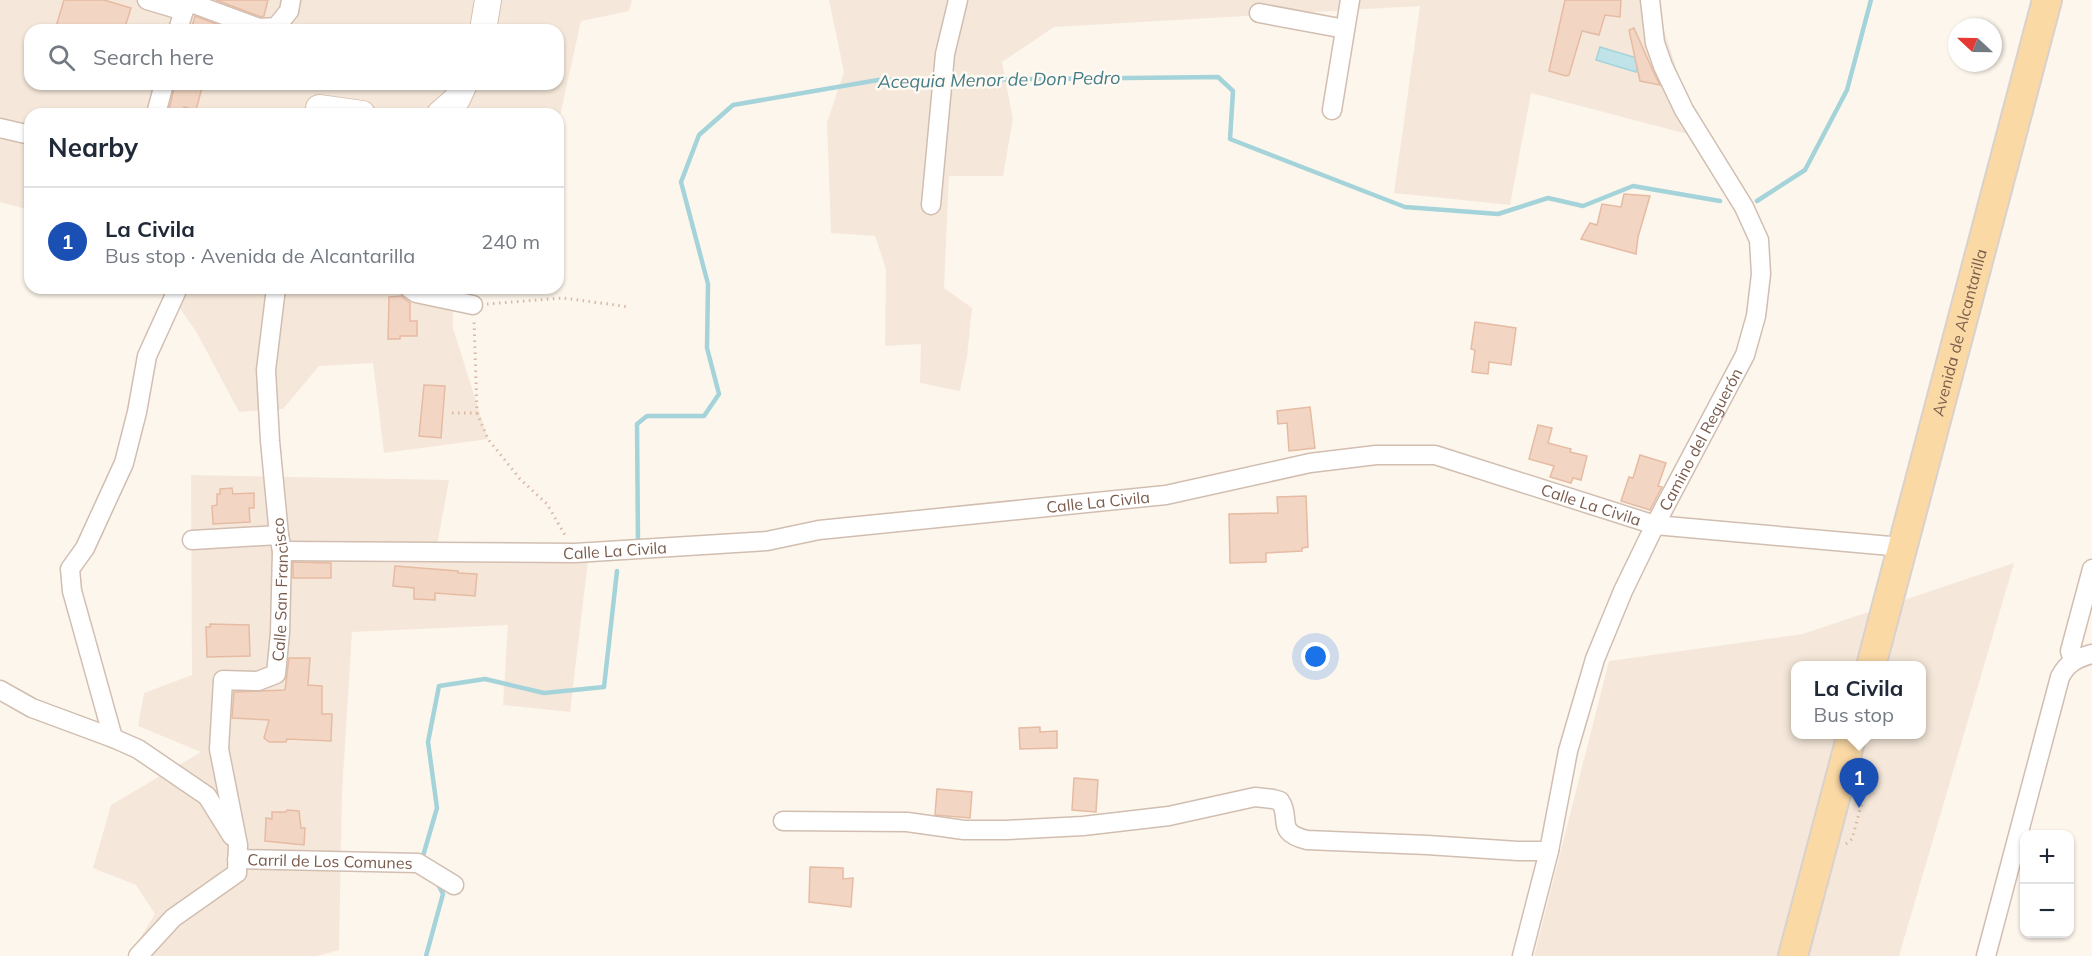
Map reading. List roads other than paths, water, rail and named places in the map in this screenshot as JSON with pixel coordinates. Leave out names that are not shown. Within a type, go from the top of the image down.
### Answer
[{"type":"main road","points":[[484,24],[488,0]]},
{"type":"main road","name":"Avenida de Alcantarilla","points":[[1871,661],[2047,0]]},
{"type":"main road","points":[[1793,956],[1851,739]]},
{"type":"street","points":[[147,0],[186,4],[247,24]]},
{"type":"street","points":[[278,24],[289,11],[291,0]]},
{"type":"street","points":[[931,205],[945,54],[958,0]]},
{"type":"street","points":[[1332,110],[1350,0]]},
{"type":"street","name":"Camino del Reguerón","points":[[1522,956],[1549,851],[1568,751],[1594,659],[1623,591],[1745,355],[1756,316],[1761,274],[1759,240],[1744,207],[1684,110],[1663,66],[1655,43],[1650,0]]},
{"type":"street","points":[[180,24],[186,4]]},
{"type":"street","points":[[1259,13],[1345,28]]},
{"type":"street","points":[[158,108],[162,90]]},
{"type":"street","points":[[0,128],[24,134]]},
{"type":"street","points":[[113,738],[72,591],[70,569],[85,548],[124,463],[137,412],[147,356],[175,294]]},
{"type":"street","name":"Calle San Francisco","points":[[237,852],[219,749],[223,680],[258,681],[276,674],[280,633],[280,543],[266,370],[275,294]]},
{"type":"street","points":[[421,294],[473,305]]},
{"type":"street","name":"Calle La Civila","points":[[192,540],[575,553],[767,541],[819,530],[1166,495],[1310,463],[1376,455],[1435,455],[1656,525],[1902,547]]},
{"type":"street","points":[[2073,661],[2070,651],[2092,569]]},
{"type":"street","points":[[1986,956],[2059,682],[2066,667],[2073,661],[2092,654]]},
{"type":"street","points":[[0,690],[32,708],[138,749],[207,796],[237,852],[237,873],[173,918],[138,956]]},
{"type":"street","points":[[783,821],[907,822],[964,830],[1006,830],[1083,826],[1158,817],[1261,797],[1280,801],[1283,806],[1286,828],[1291,834],[1307,840],[1549,851]]},
{"type":"street","name":"Carril de Los Comunes","points":[[237,852],[418,863],[454,885]]},
{"type":"water","points":[[1600,47],[1640,59],[1636,72],[1596,60]]},
{"type":"waterway","name":"Acequia Menor de Don Pedro","points":[[1757,201],[1805,170],[1847,90],[1871,0]]},
{"type":"waterway","name":"Acequia Menor de Don Pedro","points":[[947,80],[1218,77],[1233,91],[1230,139],[1405,207],[1498,214],[1548,198],[1583,206],[1633,186],[1720,201]]},
{"type":"waterway","name":"Acequia Menor de Don Pedro","points":[[638,545],[637,424],[647,416],[704,416],[719,394],[707,348],[708,284],[681,182],[699,135],[733,105],[878,80],[939,80]]},
{"type":"waterway","name":"Acequia Menor de Don Pedro","points":[[426,861],[423,856],[437,808],[428,742],[439,686],[485,679],[544,693],[604,687],[617,571]]},
{"type":"waterway","name":"Acequia Menor de Don Pedro","points":[[426,956],[443,894],[437,882]]},
{"type":"place","name":"La Civila","points":[[1859,808]]}]
